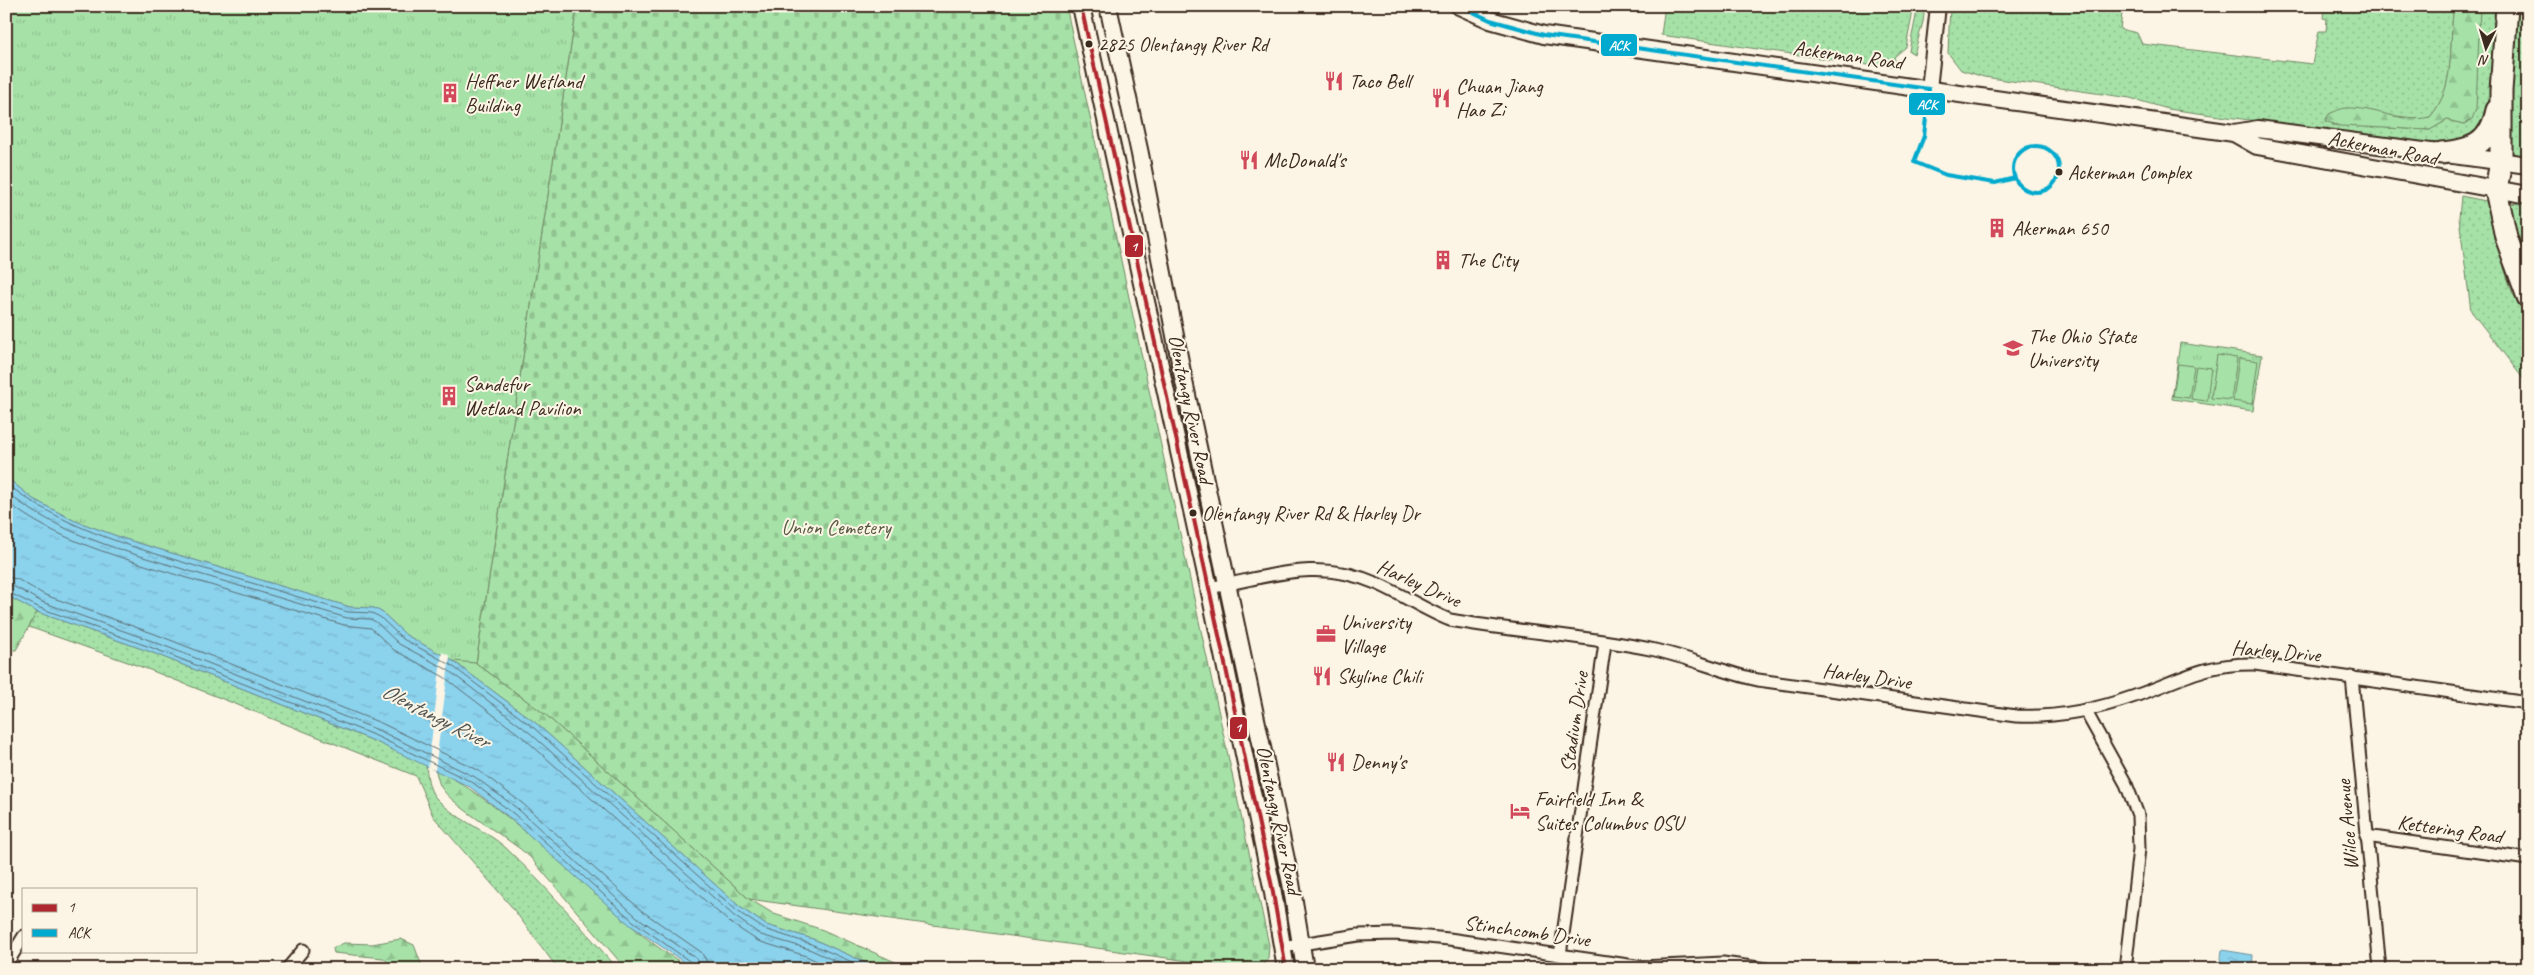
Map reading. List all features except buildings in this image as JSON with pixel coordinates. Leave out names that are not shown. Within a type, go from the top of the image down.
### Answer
[{"type":"highway","points":[[2507,6],[2501,90],[2500,161],[2496,190],[2506,237],[2528,297]]},
{"type":"highway","points":[[2441,153],[2462,151],[2476,147],[2486,138],[2496,115],[2501,90]]},
{"type":"main road","name":"Olentangy River Road","points":[[1081,6],[1129,217],[1162,378],[1209,588],[1272,887],[1286,969]]},
{"type":"main road","name":"Olentangy River Road","points":[[1108,6],[1140,154],[1180,363],[1292,883],[1305,969]]},
{"type":"main road","name":"Ackerman Road","points":[[1459,6],[1490,20],[1544,35],[2234,132],[2258,129],[2528,165]]},
{"type":"main road","name":"Ackerman Road","points":[[2234,132],[2256,146],[2528,195]]},
{"type":"street","points":[[1929,89],[1938,6]]},
{"type":"street","name":"Harley Drive","points":[[1209,588],[1288,571],[1337,571],[1379,584],[1430,612],[1450,620],[1653,650],[1690,659],[1723,672],[1758,680],[1996,714],[2036,717],[2085,710],[2134,696],[2199,670],[2220,665],[2255,664],[2528,703]]},
{"type":"street","name":"Stadium Drive","points":[[1560,955],[1605,643]]},
{"type":"street","name":"Wilce Avenue","points":[[2352,677],[2380,969]]},
{"type":"street","points":[[2085,710],[2126,784],[2138,815],[2139,848],[2125,969]]},
{"type":"street","name":"Kettering Road","points":[[2366,836],[2528,859]]},
{"type":"street","name":"Stinchcomb Drive","points":[[1282,947],[1358,935],[1394,934],[1449,939],[1642,967],[1723,964],[1766,969]]},
{"type":"street","points":[[6,965],[22,939]]},
{"type":"street","points":[[287,969],[303,950]]},
{"type":"green space","points":[[6,6],[577,6],[476,663],[453,661],[406,635],[383,613],[374,608],[350,607],[125,539],[73,520],[33,499],[6,477]]},
{"type":"green space","points":[[577,6],[476,663],[546,715],[749,899],[774,914],[823,930],[911,969],[880,969],[813,939],[766,925],[740,907],[537,724],[453,661]]},
{"type":"green space","name":"Union Cemetery","points":[[577,6],[1066,6],[1269,945],[1268,959],[1260,969],[1245,969],[749,899],[546,715],[476,663]]},
{"type":"green space","points":[[1665,6],[1914,6],[1906,47],[1894,57],[1897,66],[1868,65],[1661,35]]},
{"type":"green space","points":[[1918,6],[1925,6],[1923,22],[1914,54],[1909,51]]},
{"type":"green space","points":[[1950,6],[2123,6],[2120,29],[2137,33],[2142,44],[2312,64],[2319,31],[2326,31],[2327,19],[2323,18],[2324,6],[2454,6],[2448,78],[2439,105],[2430,117],[2423,119],[2388,115],[2367,110],[2332,125],[2430,130],[2447,120],[2464,124],[2472,119],[2480,6],[2498,6],[2491,117],[2484,134],[2441,145],[2426,144],[2168,109],[2130,98],[1984,77],[1961,70],[1948,53]]},
{"type":"green space","points":[[2454,6],[2480,6],[2476,109],[2472,119],[2464,124],[2447,120],[2430,130],[2340,126],[2325,121],[2329,114],[2347,108],[2357,108],[2399,117],[2420,119],[2430,117],[2439,105],[2448,78]]},
{"type":"green space","points":[[2516,6],[2528,6],[2528,158],[2509,155]]},
{"type":"green space","points":[[2461,196],[2486,201],[2492,207],[2504,268],[2513,294],[2528,318],[2528,385],[2471,311],[2459,218]]},
{"type":"green space","points":[[2511,203],[2528,205],[2528,277],[2517,249],[2509,206]]},
{"type":"green space","points":[[2180,343],[2262,355],[2253,411],[2172,399]]},
{"type":"green space","points":[[2217,355],[2237,358],[2231,400],[2211,398]]},
{"type":"green space","points":[[2239,358],[2258,361],[2252,404],[2233,401]]},
{"type":"green space","points":[[2178,364],[2194,366],[2189,398],[2173,396]]},
{"type":"green space","points":[[2196,366],[2211,368],[2207,401],[2191,399]]},
{"type":"green space","points":[[6,595],[37,612],[16,650],[6,650]]},
{"type":"green space","points":[[37,612],[148,651],[374,741],[426,764],[429,786],[435,797],[451,812],[498,841],[521,862],[618,969],[558,969],[511,906],[433,816],[416,776],[150,670],[29,627]]},
{"type":"green space","points":[[435,768],[458,781],[500,811],[643,935],[668,954],[694,969],[626,969],[530,857],[447,795],[440,785]]},
{"type":"green space","points":[[401,939],[414,945],[423,969],[397,969],[383,958],[334,953],[333,948],[344,943],[372,944]]},
{"type":"water","name":"Olentangy River","points":[[6,477],[33,499],[73,520],[125,539],[350,607],[374,608],[383,613],[406,635],[453,661],[537,724],[740,907],[766,925],[813,939],[880,969],[694,969],[630,925],[510,818],[470,787],[374,741],[148,651],[37,612],[6,595]]},
{"type":"water","points":[[2222,950],[2253,955],[2252,969],[2220,966]]},
{"type":"pier","points":[[442,652],[450,656],[435,770],[428,768]]},
{"type":"transit line","name":"1","points":[[1081,6],[1209,588],[1272,887],[1286,969]]},
{"type":"transit line","name":"ACK","points":[[1460,6],[1490,20],[1544,35],[1929,89],[1924,136],[1914,162],[1946,175],[1995,183],[2015,178]]},
{"type":"transit line","name":"ACK","points":[[2032,146],[2040,146],[2049,150],[2055,156],[2059,169],[2055,182],[2049,188],[2040,192],[2032,192],[2023,188],[2017,182],[2013,173],[2013,165],[2017,156],[2023,150],[2032,146]]},
{"type":"place","name":"2825 Olentangy River Rd","points":[[1089,44]]},
{"type":"place","name":"Taco Bell","points":[[1334,81]]},
{"type":"place","name":"Heffner Wetland Building","points":[[450,93]]},
{"type":"place","name":"Chuan Jiang Hao Zi","points":[[1441,98]]},
{"type":"place","name":"McDonald's","points":[[1249,160]]},
{"type":"place","name":"Ackerman Complex","points":[[2059,172]]},
{"type":"place","name":"Akerman 650","points":[[1997,228]]},
{"type":"place","name":"The City","points":[[1443,260]]},
{"type":"place","name":"The Ohio State University","points":[[2013,348]]},
{"type":"place","name":"Sandefur Wetland Pavilion","points":[[449,396]]},
{"type":"place","name":"Olentangy River Rd & Harley Dr","points":[[1193,513]]},
{"type":"place","name":"University Village","points":[[1326,634]]},
{"type":"place","name":"Skyline Chili","points":[[1322,676]]},
{"type":"place","name":"Denny's","points":[[1336,762]]},
{"type":"place","name":"Fairfield Inn & Suites Columbus OSU","points":[[1520,811]]}]
